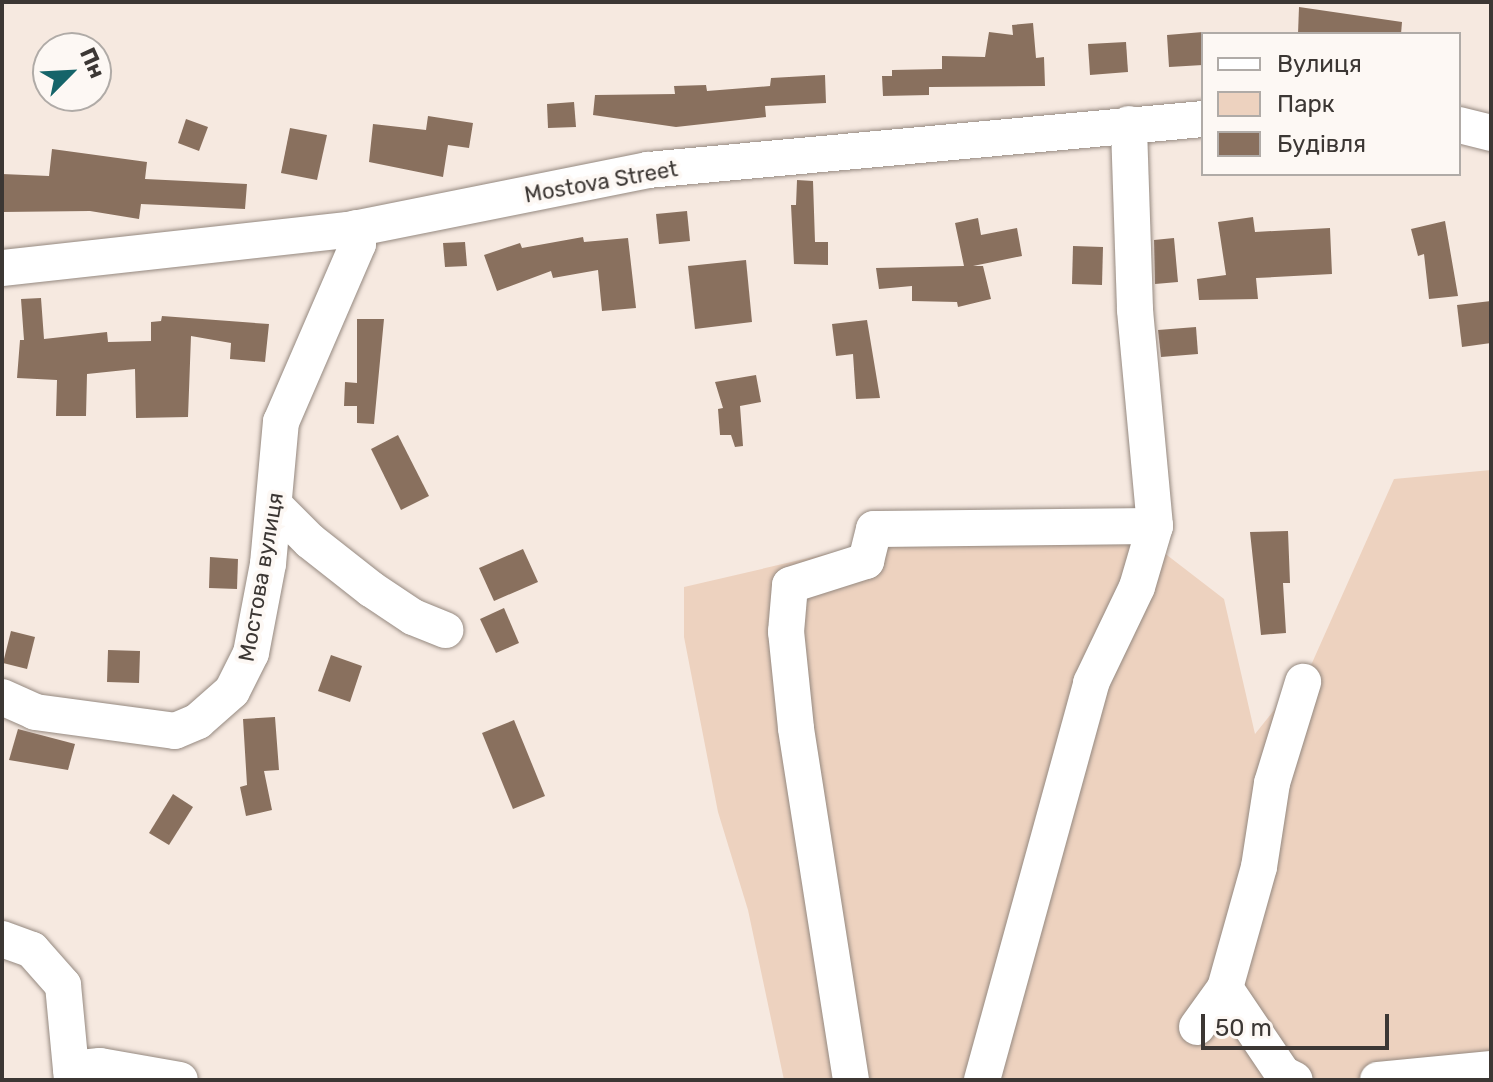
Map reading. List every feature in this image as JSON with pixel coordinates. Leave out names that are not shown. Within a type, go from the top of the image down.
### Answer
[{"type":"street","name":"Mostova Street","points":[[2,268],[356,228],[648,170],[1201,119]]},
{"type":"street","points":[[982,1080],[1091,683],[1137,587],[1155,526],[1135,309],[1129,124]]},
{"type":"street","points":[[1461,126],[1491,133]]},
{"type":"street","name":"Мостова вулиця","points":[[2,697],[35,712],[175,731],[198,721],[232,691],[244,673],[276,507],[281,422],[358,244],[356,228]]},
{"type":"street","points":[[276,507],[310,541],[371,589],[413,617],[446,630]]},
{"type":"street","points":[[851,1080],[796,728],[786,632],[790,585],[866,561],[874,529],[1155,526]]},
{"type":"street","points":[[1197,1027],[1225,988],[1259,867],[1272,783],[1303,682]]},
{"type":"street","points":[[2,939],[32,950],[63,985],[71,1075],[100,1066],[180,1080]]},
{"type":"street","points":[[1225,988],[1276,1065],[1295,1080]]},
{"type":"street","points":[[1378,1080],[1491,1069]]},
{"type":"green space","points":[[1491,470],[1491,1080],[784,1080],[748,910],[718,812],[684,637],[684,587],[886,540],[1111,539],[1163,552],[1224,599],[1255,734],[1312,663],[1394,479]]},
{"type":"building","points":[[1299,7],[1402,22],[1401,32],[1298,32]]},
{"type":"building","points":[[1033,23],[1036,58],[1044,57],[1045,86],[929,87],[929,95],[883,96],[882,76],[892,76],[892,70],[942,69],[942,56],[985,57],[989,32],[1013,35],[1012,25]]},
{"type":"building","points":[[1201,32],[1201,65],[1169,67],[1167,35]]},
{"type":"building","points":[[1126,42],[1128,72],[1090,75],[1088,44]]},
{"type":"building","points":[[825,75],[826,103],[765,106],[766,117],[676,127],[593,115],[595,95],[675,94],[674,86],[706,85],[707,91],[770,86],[771,78]]},
{"type":"building","points":[[574,102],[576,127],[548,128],[547,104]]},
{"type":"building","points":[[428,116],[473,123],[469,148],[448,145],[443,177],[369,162],[373,124],[426,130]]},
{"type":"building","points":[[186,119],[208,127],[199,151],[178,143]]},
{"type":"building","points":[[290,128],[327,135],[317,180],[281,173]]},
{"type":"building","points":[[52,149],[147,162],[145,179],[247,184],[245,209],[141,204],[139,219],[90,211],[2,212],[2,174],[49,176]]},
{"type":"building","points":[[797,180],[813,181],[815,242],[828,242],[828,265],[794,264],[791,205],[796,205]]},
{"type":"building","points":[[687,211],[690,241],[659,244],[656,214]]},
{"type":"building","points":[[1253,217],[1255,232],[1330,228],[1332,274],[1256,278],[1258,299],[1199,300],[1197,279],[1226,275],[1218,222]]},
{"type":"building","points":[[978,218],[981,235],[1017,228],[1022,256],[973,266],[983,266],[991,299],[958,307],[957,302],[912,301],[912,286],[879,289],[876,268],[964,266],[955,223]]},
{"type":"building","points":[[1445,221],[1458,296],[1429,299],[1424,254],[1418,256],[1411,229]]},
{"type":"building","points":[[583,237],[584,242],[628,238],[636,308],[602,311],[598,270],[553,278],[551,271],[497,291],[484,255],[520,243],[522,248]]},
{"type":"building","points":[[1174,238],[1178,282],[1155,284],[1154,240]]},
{"type":"building","points":[[465,242],[467,266],[445,267],[443,243]]},
{"type":"building","points":[[1073,246],[1103,247],[1102,285],[1072,284]]},
{"type":"building","points":[[746,260],[752,322],[695,329],[688,266]]},
{"type":"building","points":[[41,298],[44,339],[107,332],[108,342],[151,341],[151,322],[161,321],[162,316],[269,324],[265,362],[230,359],[231,343],[191,336],[188,417],[136,418],[135,369],[87,374],[86,416],[56,416],[57,380],[17,378],[20,340],[24,340],[21,299]]},
{"type":"building","points":[[1491,301],[1491,343],[1462,347],[1457,305]]},
{"type":"building","points":[[357,319],[384,319],[374,424],[357,423],[357,406],[344,406],[345,382],[357,383]]},
{"type":"building","points":[[867,320],[880,398],[856,399],[853,354],[836,356],[832,324]]},
{"type":"building","points":[[1196,327],[1198,354],[1161,357],[1158,330]]},
{"type":"building","points":[[756,375],[761,402],[740,406],[743,446],[735,447],[731,435],[720,435],[718,409],[723,408],[715,382]]},
{"type":"building","points":[[398,435],[429,496],[401,510],[371,449]]},
{"type":"building","points":[[1288,531],[1290,583],[1283,583],[1286,633],[1261,635],[1250,532]]},
{"type":"building","points":[[523,549],[538,582],[494,601],[479,568]]},
{"type":"building","points":[[210,557],[238,559],[237,589],[209,588]]},
{"type":"building","points":[[504,608],[519,643],[496,653],[480,619]]},
{"type":"building","points":[[11,631],[35,637],[27,669],[3,663]]},
{"type":"building","points":[[108,650],[140,651],[139,683],[107,682]]},
{"type":"building","points":[[331,655],[362,666],[350,702],[318,691]]},
{"type":"building","points":[[275,717],[279,770],[264,771],[272,810],[246,816],[240,787],[247,785],[243,719]]},
{"type":"building","points":[[514,720],[545,796],[513,809],[482,733]]},
{"type":"building","points":[[18,729],[75,744],[68,770],[9,760]]},
{"type":"building","points":[[173,794],[193,807],[169,845],[149,833]]}]
